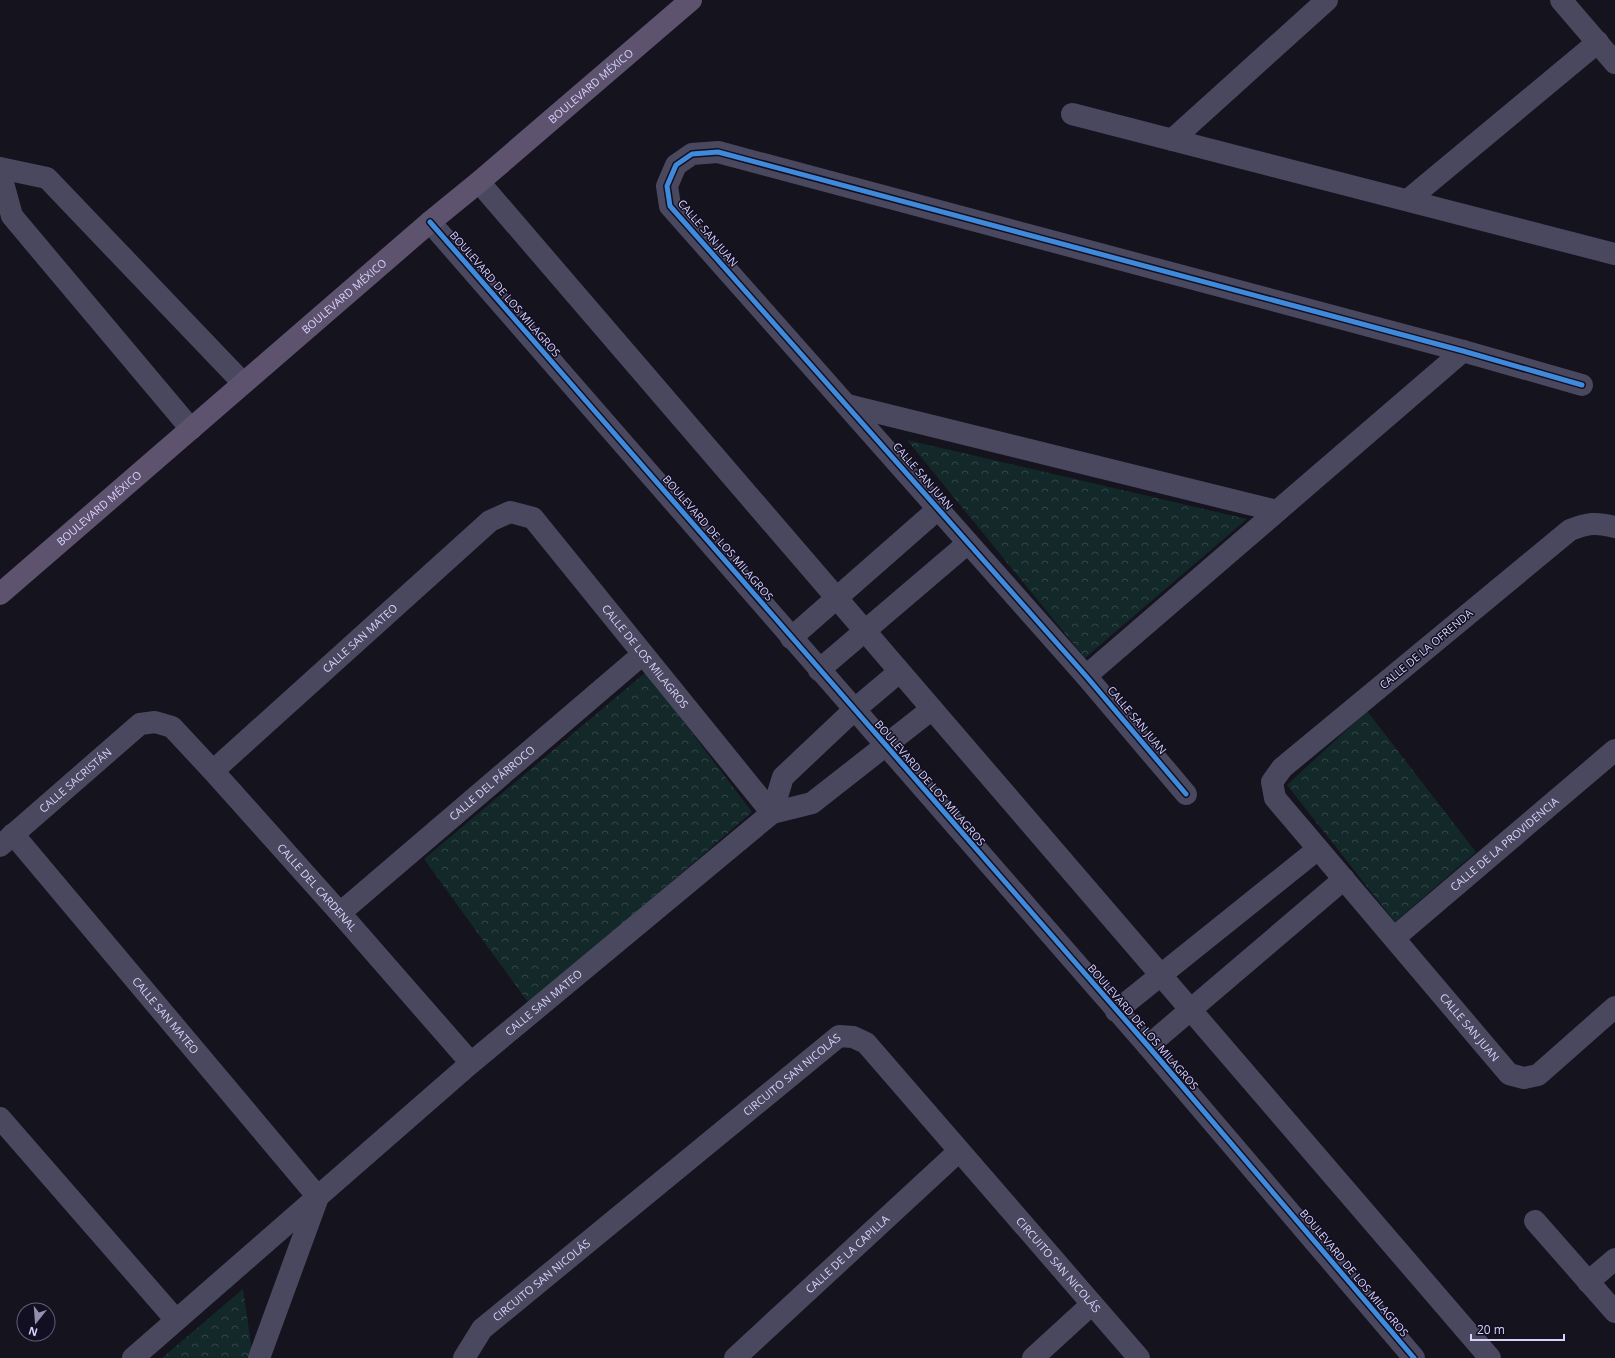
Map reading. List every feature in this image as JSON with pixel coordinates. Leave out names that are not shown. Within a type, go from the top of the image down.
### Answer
[{"type":"main road","name":"BOULEVARD MÉXICO","points":[[0,594],[430,222],[479,182],[691,0]]},
{"type":"street","points":[[1172,140],[1327,0]]},
{"type":"street","points":[[1561,0],[1615,63]]},
{"type":"street","points":[[1408,200],[1598,42]]},
{"type":"street","points":[[1072,114],[1615,254]]},
{"type":"street","name":"CALLE SAN JUAN","points":[[1186,794],[1086,676],[670,206],[667,186],[676,165],[692,154],[718,152],[1463,351]]},
{"type":"street","points":[[0,168],[47,178],[243,383]]},
{"type":"street","points":[[0,172],[12,216],[191,429]]},
{"type":"street","points":[[479,182],[1490,1358]]},
{"type":"street","name":"BOULEVARD DE LOS MILAGROS","points":[[430,222],[885,746],[1148,1046],[1414,1358]]},
{"type":"street","points":[[1086,676],[1463,351],[1582,385]]},
{"type":"street","points":[[847,405],[1277,511]]},
{"type":"street","points":[[791,638],[938,509]]},
{"type":"street","name":"CALLE DE LOS MILAGROS","points":[[510,512],[533,518],[772,813]]},
{"type":"street","name":"CALLE SAN MATEO","points":[[213,771],[490,521],[510,512]]},
{"type":"street","name":"CALLE DE LA OFRENDA","points":[[1272,782],[1282,768],[1570,530],[1586,524],[1604,524],[1615,527]]},
{"type":"street","points":[[819,670],[968,543]]},
{"type":"street","name":"CALLE DEL PÁRROCO","points":[[340,913],[644,654]]},
{"type":"street","points":[[772,813],[783,778],[854,710],[899,672]]},
{"type":"street","name":"CALLE SAN MATEO","points":[[133,1358],[471,1063],[772,813],[812,803],[932,709]]},
{"type":"street","name":"CALLE DEL CARDENAL","points":[[155,722],[172,727],[213,771],[471,1063]]},
{"type":"street","name":"CALLE SACRISTÁN","points":[[7,840],[140,724],[155,722]]},
{"type":"street","name":"CALLE DE LA PROVIDENCIA","points":[[1394,938],[1615,750]]},
{"type":"street","name":"CALLE SAN JUAN","points":[[1272,782],[1275,798],[1510,1074],[1524,1078],[1538,1075],[1615,1007]]},
{"type":"street","name":"CALLE SAN MATEO","points":[[7,840],[318,1197]]},
{"type":"street","points":[[1116,1011],[1318,849]]},
{"type":"street","points":[[1148,1046],[1344,879]]},
{"type":"street","name":"CIRCUITO SAN NICOLÁS","points":[[465,1357],[482,1329],[839,1036],[853,1037],[866,1043],[1139,1358]]},
{"type":"street","points":[[0,1118],[176,1320]]},
{"type":"street","name":"CALLE DE LA CAPILLA","points":[[736,1358],[959,1151]]},
{"type":"street","points":[[259,1358],[318,1197]]},
{"type":"street","points":[[1535,1221],[1615,1312]]},
{"type":"street","points":[[1588,1282],[1615,1259]]},
{"type":"street","points":[[1033,1358],[1092,1304]]},
{"type":"green space","points":[[907,440],[1247,519],[1085,658]]},
{"type":"green space","points":[[646,672],[752,812],[530,1005],[424,859]]},
{"type":"green space","points":[[1367,711],[1476,852],[1395,922],[1287,785]]},
{"type":"green space","points":[[243,1289],[252,1351],[249,1358],[162,1358]]},
{"type":"cycle path","points":[[1186,794],[1086,676],[670,206],[667,186],[676,165],[692,154],[718,152],[1463,351],[1582,385]]},
{"type":"cycle path","points":[[430,222],[1148,1046],[1414,1358]]}]
